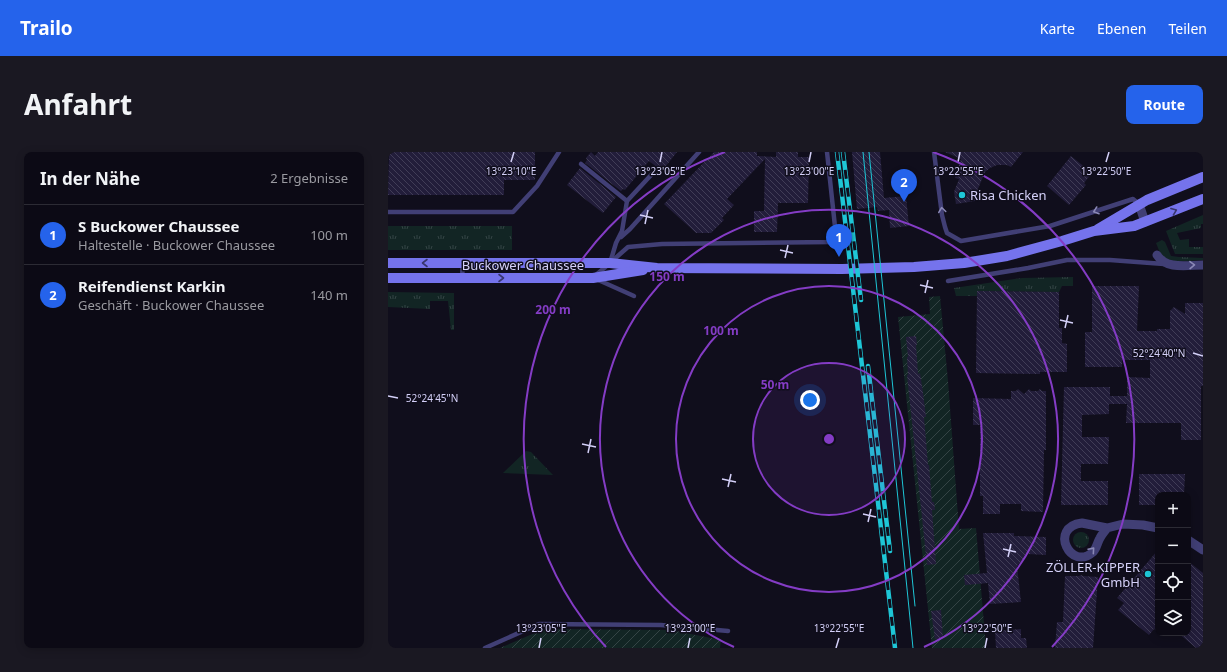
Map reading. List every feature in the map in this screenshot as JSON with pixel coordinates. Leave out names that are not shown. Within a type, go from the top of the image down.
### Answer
[{"type":"main road","name":"Buckower Chaussee","points":[[1094,231],[1136,201],[1203,177]]},
{"type":"main road","name":"Buckower Chaussee","points":[[388,263],[610,263],[657,268],[820,269],[914,267],[964,263],[1007,256],[1094,231],[1134,226],[1203,199]]},
{"type":"main road","name":"Buckower Chaussee","points":[[388,278],[593,278],[657,268]]},
{"type":"street","points":[[1136,201],[1145,222]]},
{"type":"street","points":[[1157,254],[1162,262],[1170,265],[1203,264]]},
{"type":"street","points":[[1107,528],[1094,550],[1088,555],[1076,556],[1067,549],[1065,537],[1068,530],[1074,525],[1082,523],[1107,528],[1123,524],[1155,527]]},
{"type":"street","points":[[1191,542],[1203,550]]},
{"type":"lane","points":[[388,212],[513,212],[537,186],[559,152]]},
{"type":"lane","points":[[610,263],[619,238],[630,228],[699,152]]},
{"type":"lane","points":[[634,296],[593,278],[628,247],[662,244],[832,242],[836,236],[826,152]]},
{"type":"lane","points":[[934,152],[942,215],[945,227],[947,233],[961,241],[1050,226],[1136,201]]},
{"type":"lane","points":[[582,164],[627,201]]},
{"type":"lane","points":[[619,238],[627,201],[652,174]]},
{"type":"lane","points":[[948,281],[1067,260],[1110,260],[1170,265]]},
{"type":"lane","points":[[462,278],[463,263]]},
{"type":"lane","points":[[485,648],[539,624],[661,625],[728,631]]},
{"type":"green space","points":[[1203,215],[1203,224],[1201,224],[1201,228],[1177,233],[1180,240],[1189,239],[1189,247],[1203,247],[1203,254],[1175,254],[1166,231]]},
{"type":"green space","points":[[388,226],[512,226],[512,250],[388,250]]},
{"type":"green space","points":[[1162,240],[1165,242],[1171,256],[1203,258],[1203,260],[1170,260],[1162,255],[1156,243]]},
{"type":"green space","points":[[1073,277],[1073,286],[1062,286],[1059,292],[977,291],[977,296],[956,296],[954,288],[1022,278]]},
{"type":"green space","points":[[388,292],[454,293],[454,330],[451,330],[448,301],[430,301],[430,309],[388,307]]},
{"type":"green space","points":[[940,296],[959,529],[976,528],[986,648],[932,648],[898,317],[930,314],[929,297]]},
{"type":"green space","points":[[526,451],[531,452],[553,475],[503,473]]},
{"type":"green space","points":[[1081,532],[1088,537],[1089,540],[1084,547],[1081,548],[1074,543],[1073,540],[1078,533]]},
{"type":"green space","points":[[544,629],[671,630],[721,640],[720,648],[500,648]]},
{"type":"building","points":[[389,152],[535,152],[535,180],[504,180],[504,195],[388,195]]},
{"type":"building","points":[[591,152],[595,156],[598,152],[677,152],[662,171],[649,161],[625,190],[623,189],[621,191],[585,163],[587,160],[586,158]]},
{"type":"building","points":[[714,152],[757,152],[757,156],[776,157],[776,152],[798,152],[798,157],[809,157],[808,203],[778,203],[777,232],[754,232],[754,211],[764,211],[765,159],[727,199],[734,205],[722,218],[724,220],[711,233],[696,233],[664,204]]},
{"type":"building","points":[[852,152],[880,152],[884,198],[906,196],[909,226],[890,228],[889,210],[878,211],[877,207],[857,209]]},
{"type":"building","points":[[945,152],[1023,152],[1011,167],[1007,165],[997,165],[985,172],[975,196],[975,201],[956,204],[954,192],[959,179],[955,178],[961,159]]},
{"type":"building","points":[[1071,156],[1092,173],[1084,183],[1086,185],[1069,205],[1047,186]]},
{"type":"building","points":[[580,168],[616,197],[603,213],[567,185]]},
{"type":"building","points":[[1092,286],[1139,286],[1137,331],[1157,331],[1157,329],[1170,329],[1170,311],[1174,307],[1185,314],[1185,303],[1203,303],[1203,386],[1201,386],[1201,440],[1181,440],[1181,423],[1126,423],[1127,404],[1109,404],[1109,414],[1082,415],[1082,437],[1109,437],[1108,464],[1081,464],[1081,481],[1108,481],[1108,505],[1061,505],[1064,387],[1110,387],[1110,396],[1127,396],[1127,377],[1150,378],[1150,360],[1122,360],[1122,367],[1085,367],[1085,332],[1092,332]]},
{"type":"building","points":[[977,291],[1059,292],[1059,328],[1062,328],[1062,343],[1067,344],[1067,372],[1040,372],[1040,374],[976,373]]},
{"type":"building","points":[[916,336],[918,374],[920,373],[926,417],[924,417],[928,465],[932,502],[934,502],[935,510],[932,510],[936,564],[927,565],[907,375],[908,357],[906,337]]},
{"type":"building","points":[[1018,389],[1024,394],[1029,389],[1031,391],[1038,391],[1040,389],[1042,391],[1046,391],[1046,450],[1044,450],[1043,512],[1021,511],[1021,504],[1000,504],[1000,514],[983,514],[983,496],[980,496],[980,425],[973,425],[973,398],[1011,399],[1011,391],[1016,391]]},
{"type":"building","points":[[1139,474],[1185,474],[1184,492],[1155,492],[1155,505],[1139,505]]},
{"type":"building","points":[[983,533],[1014,533],[1014,536],[1046,537],[1046,555],[1028,554],[1017,566],[1021,602],[990,604],[988,583],[965,585],[964,575],[987,573]]},
{"type":"building","name":"ZÖLLER-KIPPER GmbH","points":[[1155,554],[1155,630],[1154,629],[1149,635],[1118,610],[1124,603],[1117,598]]},
{"type":"building","points":[[1191,563],[1203,573],[1203,648],[1196,648],[1182,636],[1191,636]]},
{"type":"building","points":[[1081,575],[1098,577],[1093,648],[1055,648],[1057,622],[1063,622],[1065,576]]},
{"type":"building","points":[[941,610],[943,639],[935,639],[931,611]]},
{"type":"building","points":[[1021,629],[1021,638],[1026,638],[1027,648],[996,648],[995,631]]},
{"type":"tram line","points":[[863,152],[913,648]]},
{"type":"tram line","points":[[869,152],[915,606]]},
{"type":"railway","points":[[837,152],[895,648]]},
{"type":"railway","points":[[843,152],[861,300]]},
{"type":"railway","points":[[868,366],[890,551]]},
{"type":"place","name":"Risa Chicken","points":[[962,195]]},
{"type":"place","name":"Reifendienst Karkin","points":[[904,202]]},
{"type":"place","name":"S Buckower Chaussee","points":[[839,257]]},
{"type":"place","name":"ZÖLLER-KIPPER GmbH","points":[[1148,574]]}]
